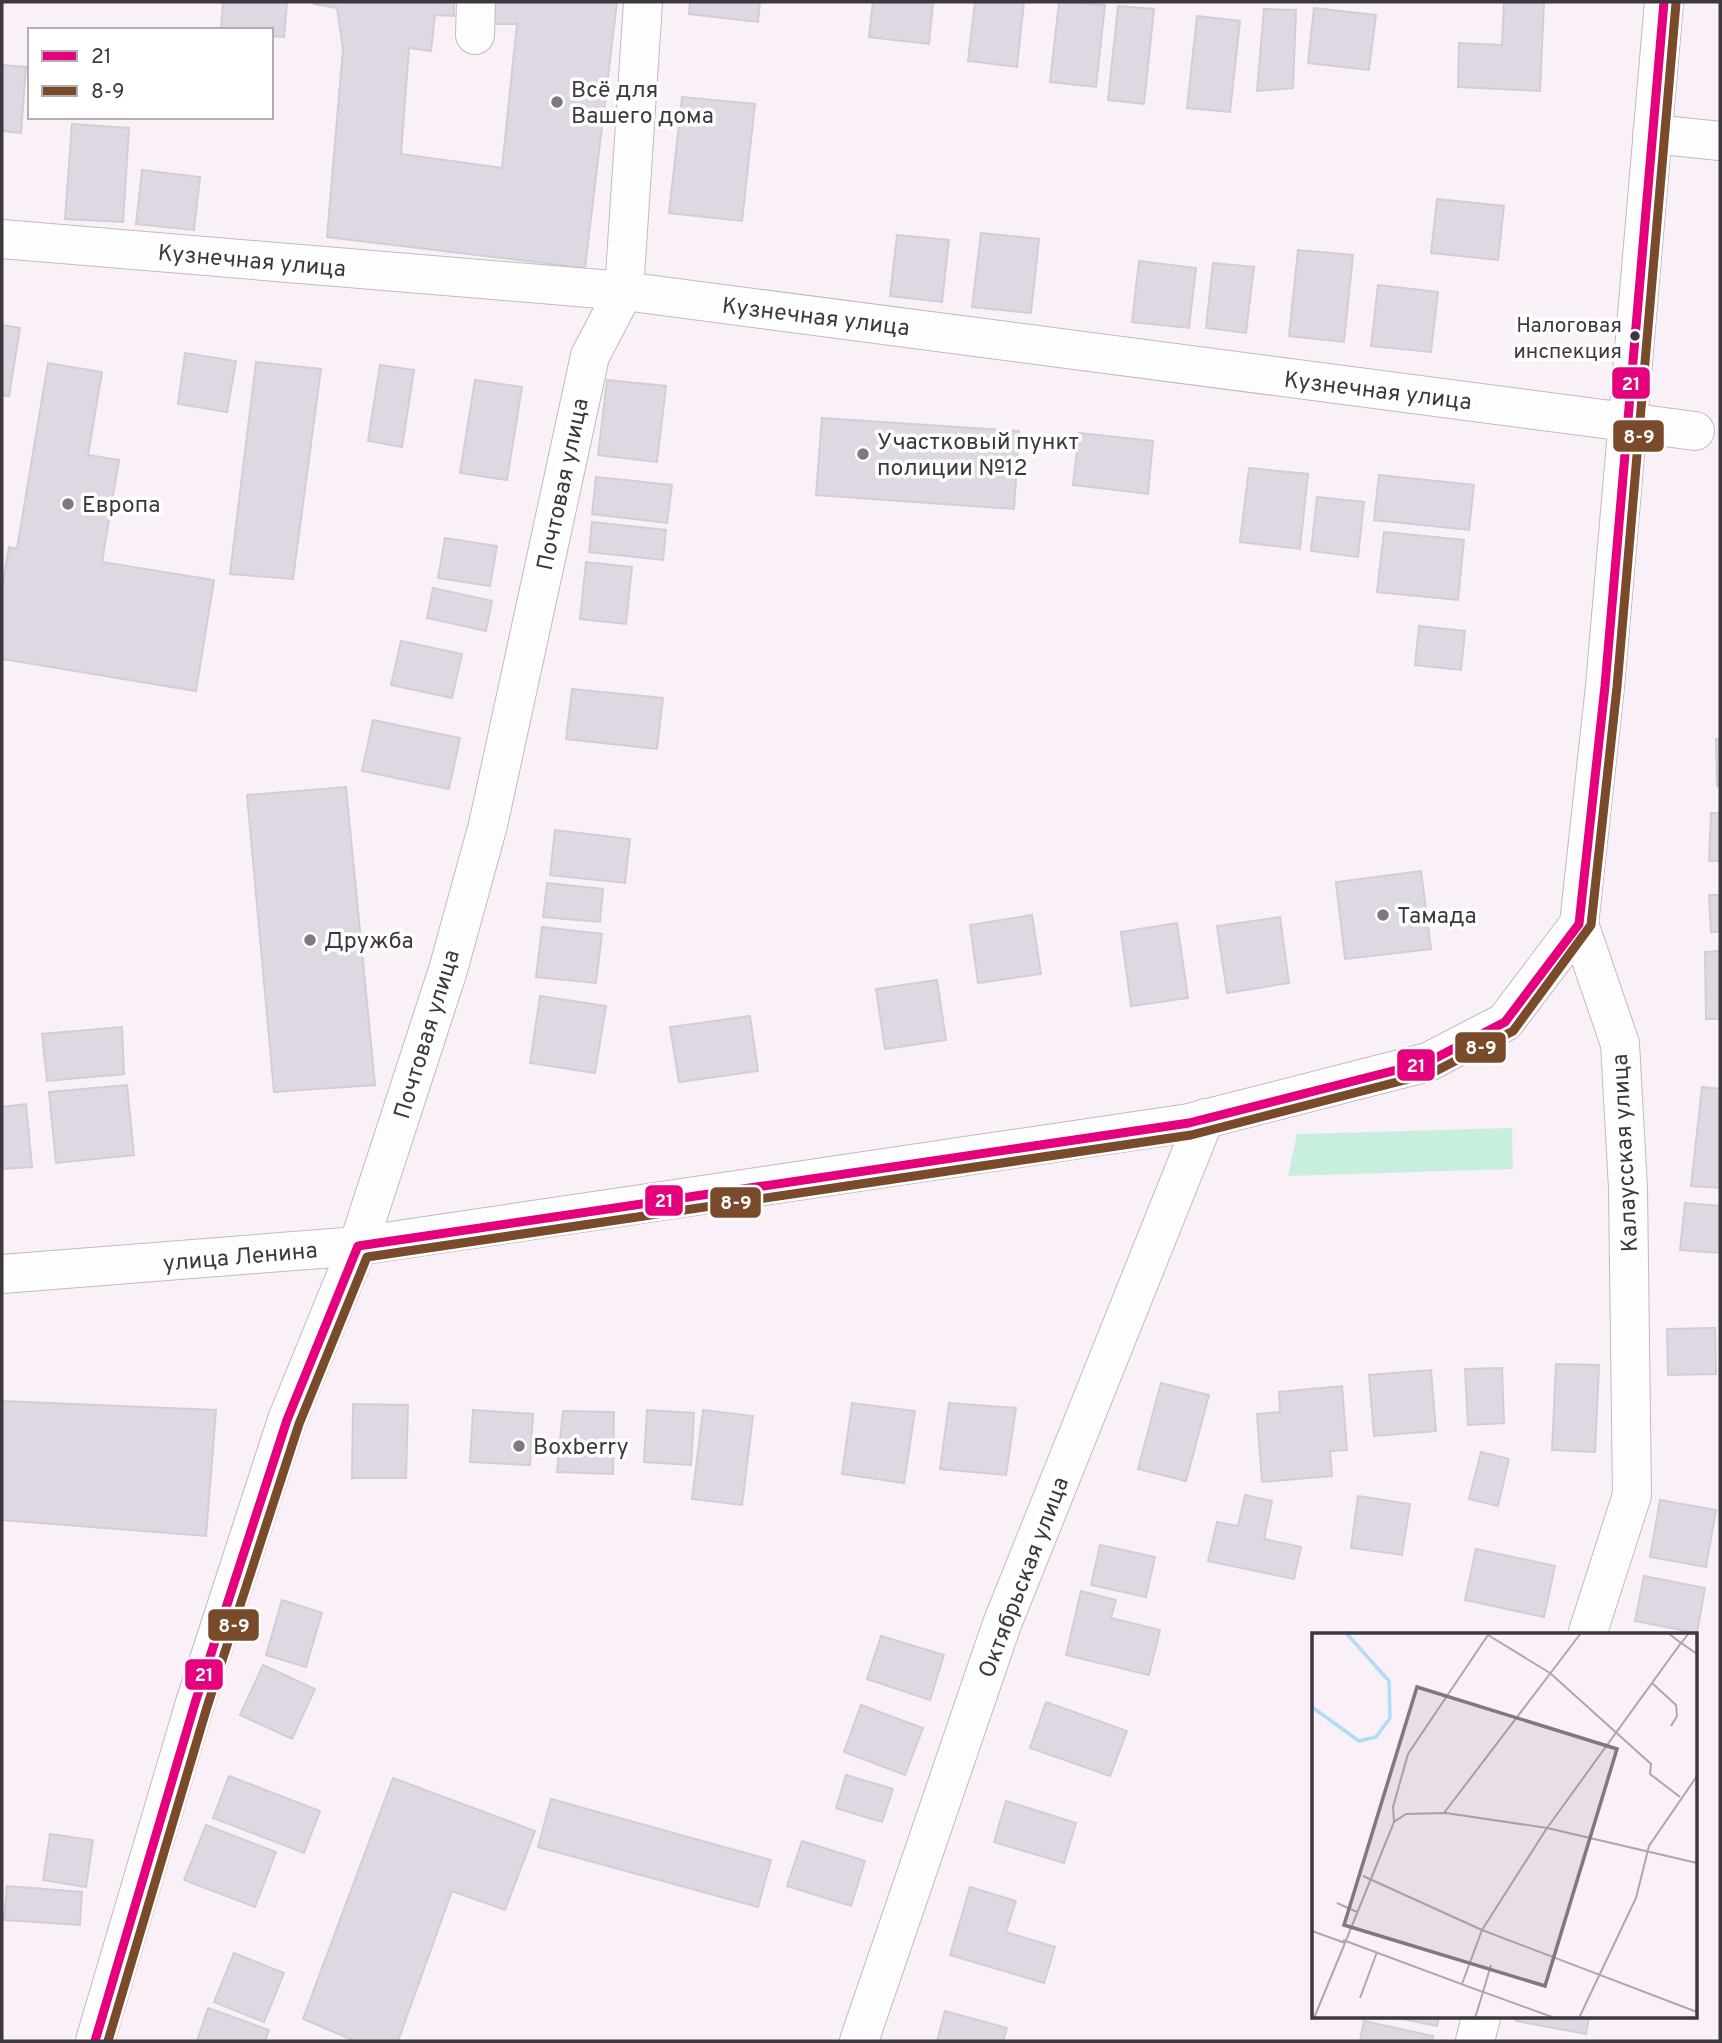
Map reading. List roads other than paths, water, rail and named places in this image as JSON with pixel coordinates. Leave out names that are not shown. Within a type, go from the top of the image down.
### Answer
[{"type":"main road","name":"Почтовая улица","points":[[95,2041],[195,1703],[287,1420],[358,1246],[447,970],[488,825],[590,356],[624,291],[643,2]]},
{"type":"main road","name":"Калаусская улица","points":[[1588,1633],[1632,1495],[1628,1188],[1619,1044],[1579,924],[1605,685],[1664,2]]},
{"type":"main road","points":[[1652,134],[1720,141]]},
{"type":"main road","name":"Кузнечная улица","points":[[2,239],[624,291],[1695,431]]},
{"type":"main road","name":"улица Ленина","points":[[2,1274],[358,1246],[1189,1123],[1428,1062],[1505,1022],[1579,924]]},
{"type":"main road","name":"Октябрьская улица","points":[[859,2041],[1002,1624],[1205,1118]]},
{"type":"main road","points":[[1475,2041],[1481,2018]]},
{"type":"place","name":"Всё для Вашего дома","points":[[557,102]]},
{"type":"place","name":"Налоговая инспекция","points":[[1635,336]]},
{"type":"place","name":"Участковый пункт полиции №12","points":[[863,454]]},
{"type":"place","name":"Европа","points":[[68,504]]},
{"type":"place","name":"Тамада","points":[[1383,915]]},
{"type":"place","name":"Дружба","points":[[310,940]]},
{"type":"place","name":"Boxberry","points":[[519,1446]]}]
